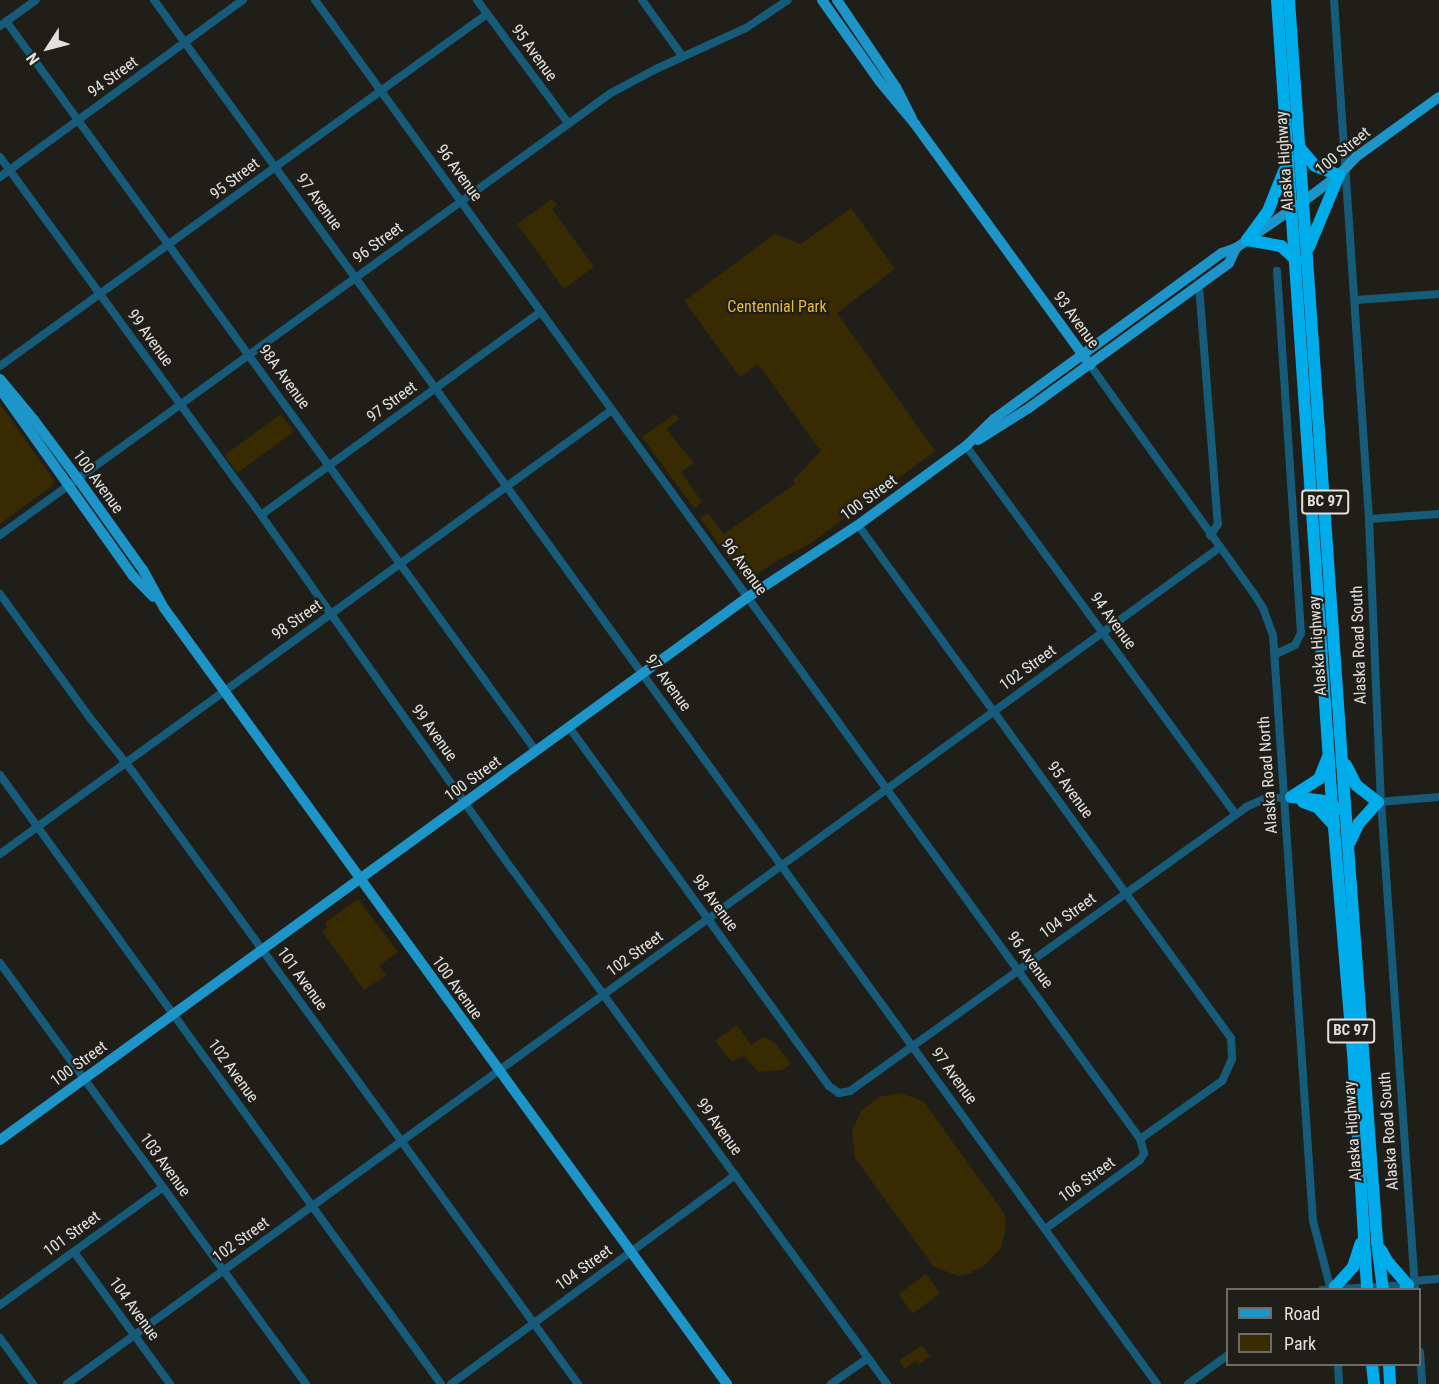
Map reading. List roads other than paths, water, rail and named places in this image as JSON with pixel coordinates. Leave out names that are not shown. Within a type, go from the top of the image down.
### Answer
[{"type":"highway","name":"Alaska Highway","points":[[1277,0],[1290,210],[1296,260],[1335,753],[1344,791],[1346,814],[1377,1242],[1383,1288]]},
{"type":"highway","name":"Alaska Highway","points":[[1289,0],[1305,200],[1335,753],[1331,775],[1332,804],[1353,1052],[1367,1288]]},
{"type":"highway","points":[[1300,148],[1315,166],[1325,172],[1342,173],[1308,251]]},
{"type":"highway","points":[[1287,164],[1272,203],[1247,240],[1281,246],[1296,260]]},
{"type":"highway","points":[[1287,797],[1319,779],[1335,753],[1356,785],[1379,802]]},
{"type":"highway","points":[[1331,775],[1344,791],[1379,802]]},
{"type":"highway","points":[[1287,797],[1313,798],[1332,804],[1346,814]]},
{"type":"highway","points":[[1287,797],[1317,807],[1334,825]]},
{"type":"highway","points":[[1348,849],[1359,823],[1379,802]]},
{"type":"highway","points":[[1332,1288],[1353,1267],[1363,1236]]},
{"type":"highway","points":[[1377,1242],[1387,1261],[1411,1286]]},
{"type":"highway","points":[[1372,1366],[1374,1384]]},
{"type":"highway","points":[[1389,1366],[1390,1384]]},
{"type":"main road","name":"93 Avenue","points":[[822,0],[879,82],[915,124],[1089,365]]},
{"type":"main road","name":"93 Avenue","points":[[837,0],[896,87],[915,124]]},
{"type":"main road","name":"100 Street","points":[[0,1140],[748,597],[858,525],[966,446],[994,419],[1222,252],[1236,248],[1305,200],[1342,173],[1356,157],[1439,97]]},
{"type":"main road","name":"100 Street","points":[[966,446],[1000,428],[1230,263],[1236,248]]},
{"type":"main road","points":[[1147,323],[1158,308],[1169,299],[1173,288]]},
{"type":"main road","name":"100 Avenue","points":[[0,379],[78,479],[143,570],[164,608],[727,1384]]},
{"type":"main road","name":"100 Avenue","points":[[0,389],[134,576],[164,608]]},
{"type":"street","points":[[3,24],[36,0]]},
{"type":"street","name":"97 Avenue","points":[[154,0],[1157,1384]]},
{"type":"street","name":"94 Street","points":[[0,177],[243,0]]},
{"type":"street","name":"96 Avenue","points":[[315,0],[1140,1139],[1144,1153]]},
{"type":"street","name":"95 Avenue","points":[[477,0],[568,123]]},
{"type":"street","points":[[642,0],[683,57]]},
{"type":"street","name":"96 Street","points":[[0,536],[568,123],[621,87],[746,28],[788,0]]},
{"type":"street","name":"Alaska Road South","points":[[1334,0],[1342,173],[1356,300],[1369,519],[1379,802],[1411,1286]]},
{"type":"street","name":"95 Street","points":[[0,366],[487,14]]},
{"type":"street","name":"98A Avenue","points":[[3,24],[79,120],[536,751]]},
{"type":"street","name":"99 Avenue","points":[[0,157],[887,1384]]},
{"type":"street","points":[[1275,654],[1295,645],[1301,633],[1277,271]]},
{"type":"street","points":[[1199,285],[1218,524],[1210,536]]},
{"type":"street","points":[[1356,300],[1439,294]]},
{"type":"street","name":"97 Street","points":[[261,515],[540,312]]},
{"type":"street","name":"93 Avenue","points":[[1089,365],[1263,608],[1273,635],[1275,654]]},
{"type":"street","name":"98 Street","points":[[0,855],[612,410]]},
{"type":"street","name":"94 Avenue","points":[[966,446],[1235,814]]},
{"type":"street","points":[[1369,519],[1439,514]]},
{"type":"street","name":"95 Avenue","points":[[858,525],[1231,1038],[1232,1059],[1222,1081],[1140,1139]]},
{"type":"street","name":"102 Street","points":[[67,1384],[1219,548]]},
{"type":"street","name":"101 Avenue","points":[[0,594],[126,763],[578,1384]]},
{"type":"street","name":"Alaska Road North","points":[[1275,654],[1287,797],[1313,1221],[1331,1288]]},
{"type":"street","name":"98 Avenue","points":[[569,728],[829,1086],[839,1093]]},
{"type":"street","name":"102 Avenue","points":[[0,776],[441,1384]]},
{"type":"street","points":[[1379,802],[1439,796]]},
{"type":"street","name":"104 Street","points":[[839,1093],[850,1090],[1235,814],[1257,801],[1287,797]]},
{"type":"street","name":"103 Avenue","points":[[0,963],[306,1384]]},
{"type":"street","name":"106 Street","points":[[1045,1228],[1140,1160],[1144,1153]]},
{"type":"street","name":"104 Street","points":[[451,1384],[736,1175]]},
{"type":"street","name":"101 Street","points":[[0,1305],[163,1187]]},
{"type":"street","name":"104 Avenue","points":[[74,1252],[170,1384]]},
{"type":"street","points":[[1367,1288],[1411,1286],[1439,1280]]},
{"type":"street","points":[[0,1338],[33,1384]]},
{"type":"street","points":[[1188,1384],[1226,1356]]},
{"type":"street","points":[[831,1384],[868,1358]]},
{"type":"street","points":[[1338,1366],[1339,1384]]},
{"type":"street","points":[[1420,1366],[1422,1384]]},
{"type":"park label","name":"Centennial Park","points":[[777,307]]}]
